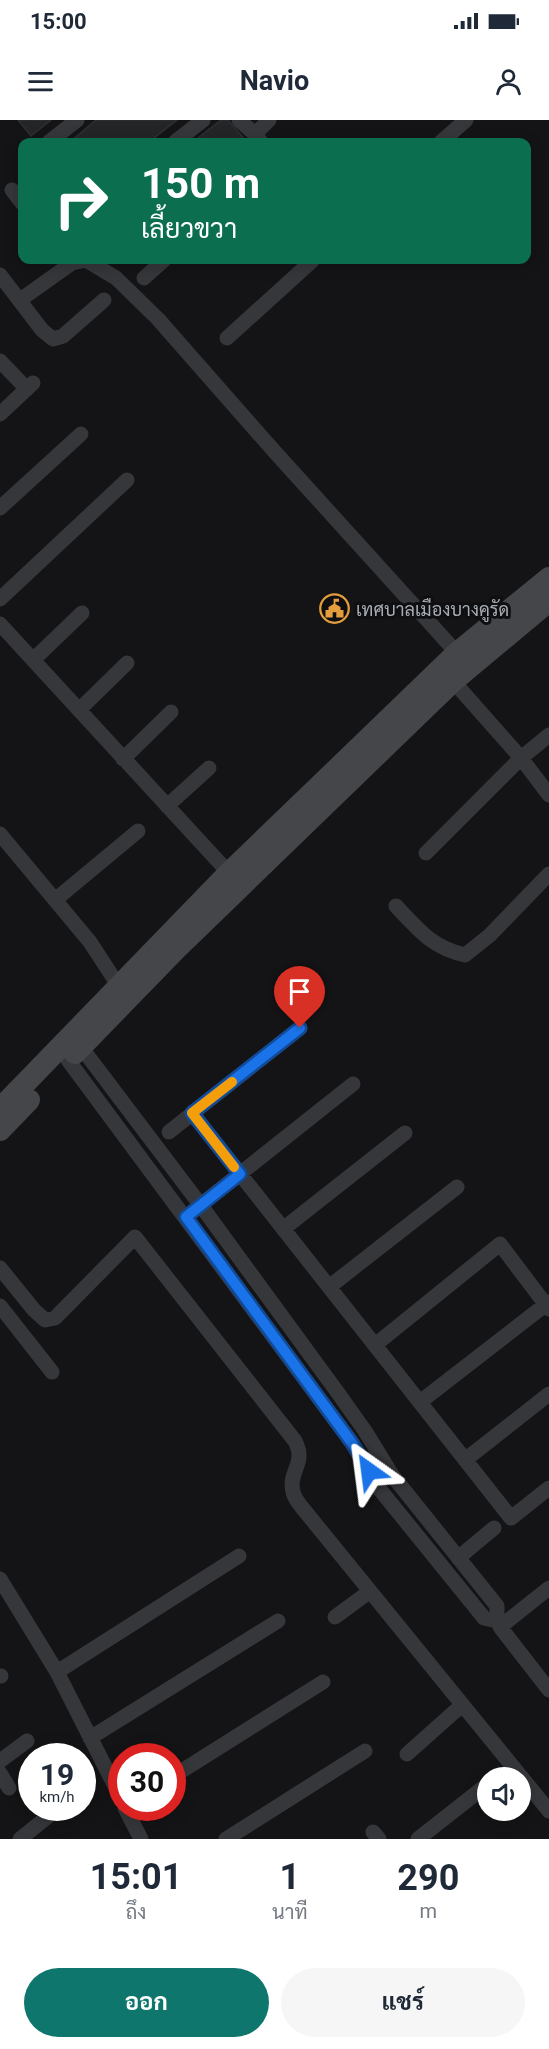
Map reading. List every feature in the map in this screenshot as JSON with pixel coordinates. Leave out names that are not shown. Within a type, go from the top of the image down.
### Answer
[{"type":"street","points":[[54,138],[77,120]]},
{"type":"street","points":[[180,138],[203,120]]},
{"type":"street","points":[[239,120],[258,138],[269,120]]},
{"type":"street","points":[[446,138],[466,120]]},
{"type":"street","points":[[12,190],[18,198]]},
{"type":"street","points":[[20,300],[67,264]]},
{"type":"street","points":[[93,264],[116,278],[158,319],[274,450],[455,668],[549,795]]},
{"type":"street","points":[[144,278],[160,264]]},
{"type":"street","points":[[226,338],[309,264]]},
{"type":"street","points":[[0,275],[42,330],[53,339],[63,336],[104,300]]},
{"type":"street","points":[[0,361],[30,386],[0,414]]},
{"type":"street","points":[[0,508],[81,434]]},
{"type":"street","points":[[0,599],[127,480]]},
{"type":"street","points":[[0,1109],[118,985],[235,880],[549,578]]},
{"type":"street","points":[[455,668],[549,601]]},
{"type":"street","points":[[33,660],[82,613]]},
{"type":"street","points":[[0,624],[235,880]]},
{"type":"street","points":[[79,710],[127,663]]},
{"type":"street","points":[[123,759],[171,712]]},
{"type":"street","points":[[426,853],[521,758],[549,735]]},
{"type":"street","points":[[167,806],[209,768]]},
{"type":"street","points":[[55,900],[138,831]]},
{"type":"street","points":[[0,834],[90,942],[118,985]]},
{"type":"street","points":[[396,906],[428,940],[448,952],[465,955],[490,935],[549,874]]},
{"type":"street","points":[[0,1130],[176,949],[235,880]]},
{"type":"street","points":[[169,1132],[300,1028]]},
{"type":"street","points":[[75,1053],[201,1205],[365,1431],[392,1476],[497,1606],[499,1624]]},
{"type":"street","points":[[75,1053],[186,1217],[352,1443],[377,1485],[484,1618],[499,1624],[547,1683]]},
{"type":"street","points":[[186,1217],[353,1084]]},
{"type":"street","points":[[192,1113],[511,1518],[549,1488]]},
{"type":"street","points":[[283,1229],[405,1133]]},
{"type":"street","points":[[329,1287],[457,1187]]},
{"type":"street","points":[[0,1268],[34,1310],[45,1320],[55,1318],[135,1237],[295,1440],[300,1451],[292,1478],[293,1493],[300,1505],[549,1811]]},
{"type":"street","points":[[375,1346],[500,1244],[548,1305],[420,1402]]},
{"type":"street","points":[[0,1306],[52,1372]]},
{"type":"street","points":[[302,1377],[317,1365]]},
{"type":"street","points":[[322,1404],[338,1393]]},
{"type":"street","points":[[465,1460],[549,1394]]},
{"type":"street","points":[[458,1558],[494,1528]]},
{"type":"street","points":[[57,1672],[239,1556]]},
{"type":"street","points":[[0,1579],[57,1672],[108,1773]]},
{"type":"street","points":[[499,1624],[549,1588]]},
{"type":"street","points":[[335,1617],[369,1592]]},
{"type":"street","points":[[90,1738],[278,1621]]},
{"type":"street","points":[[186,1768],[323,1682]]},
{"type":"street","points":[[407,1754],[462,1705]]},
{"type":"street","points":[[0,1761],[27,1741]]},
{"type":"street","points":[[226,1839],[365,1751]]},
{"type":"street","points":[[0,1773],[9,1788]]},
{"type":"street","points":[[418,1839],[477,1793]]},
{"type":"street","points":[[20,1839],[42,1821]]},
{"type":"street","points":[[132,1821],[141,1839]]},
{"type":"building","points":[[18,120],[51,120],[31,136]]},
{"type":"building","points":[[96,120],[177,120],[154,138],[75,138]]},
{"type":"building","points":[[221,120],[228,120],[244,138],[198,138]]},
{"type":"slow traffic","points":[[232,1082],[192,1113],[234,1167]]},
{"type":"place","name":"เทศบาลเมืองบางคูรัด","points":[[335,609]]},
{"type":"route","points":[[300,1028],[192,1113],[240,1174],[186,1217],[352,1443],[369,1471]]}]
